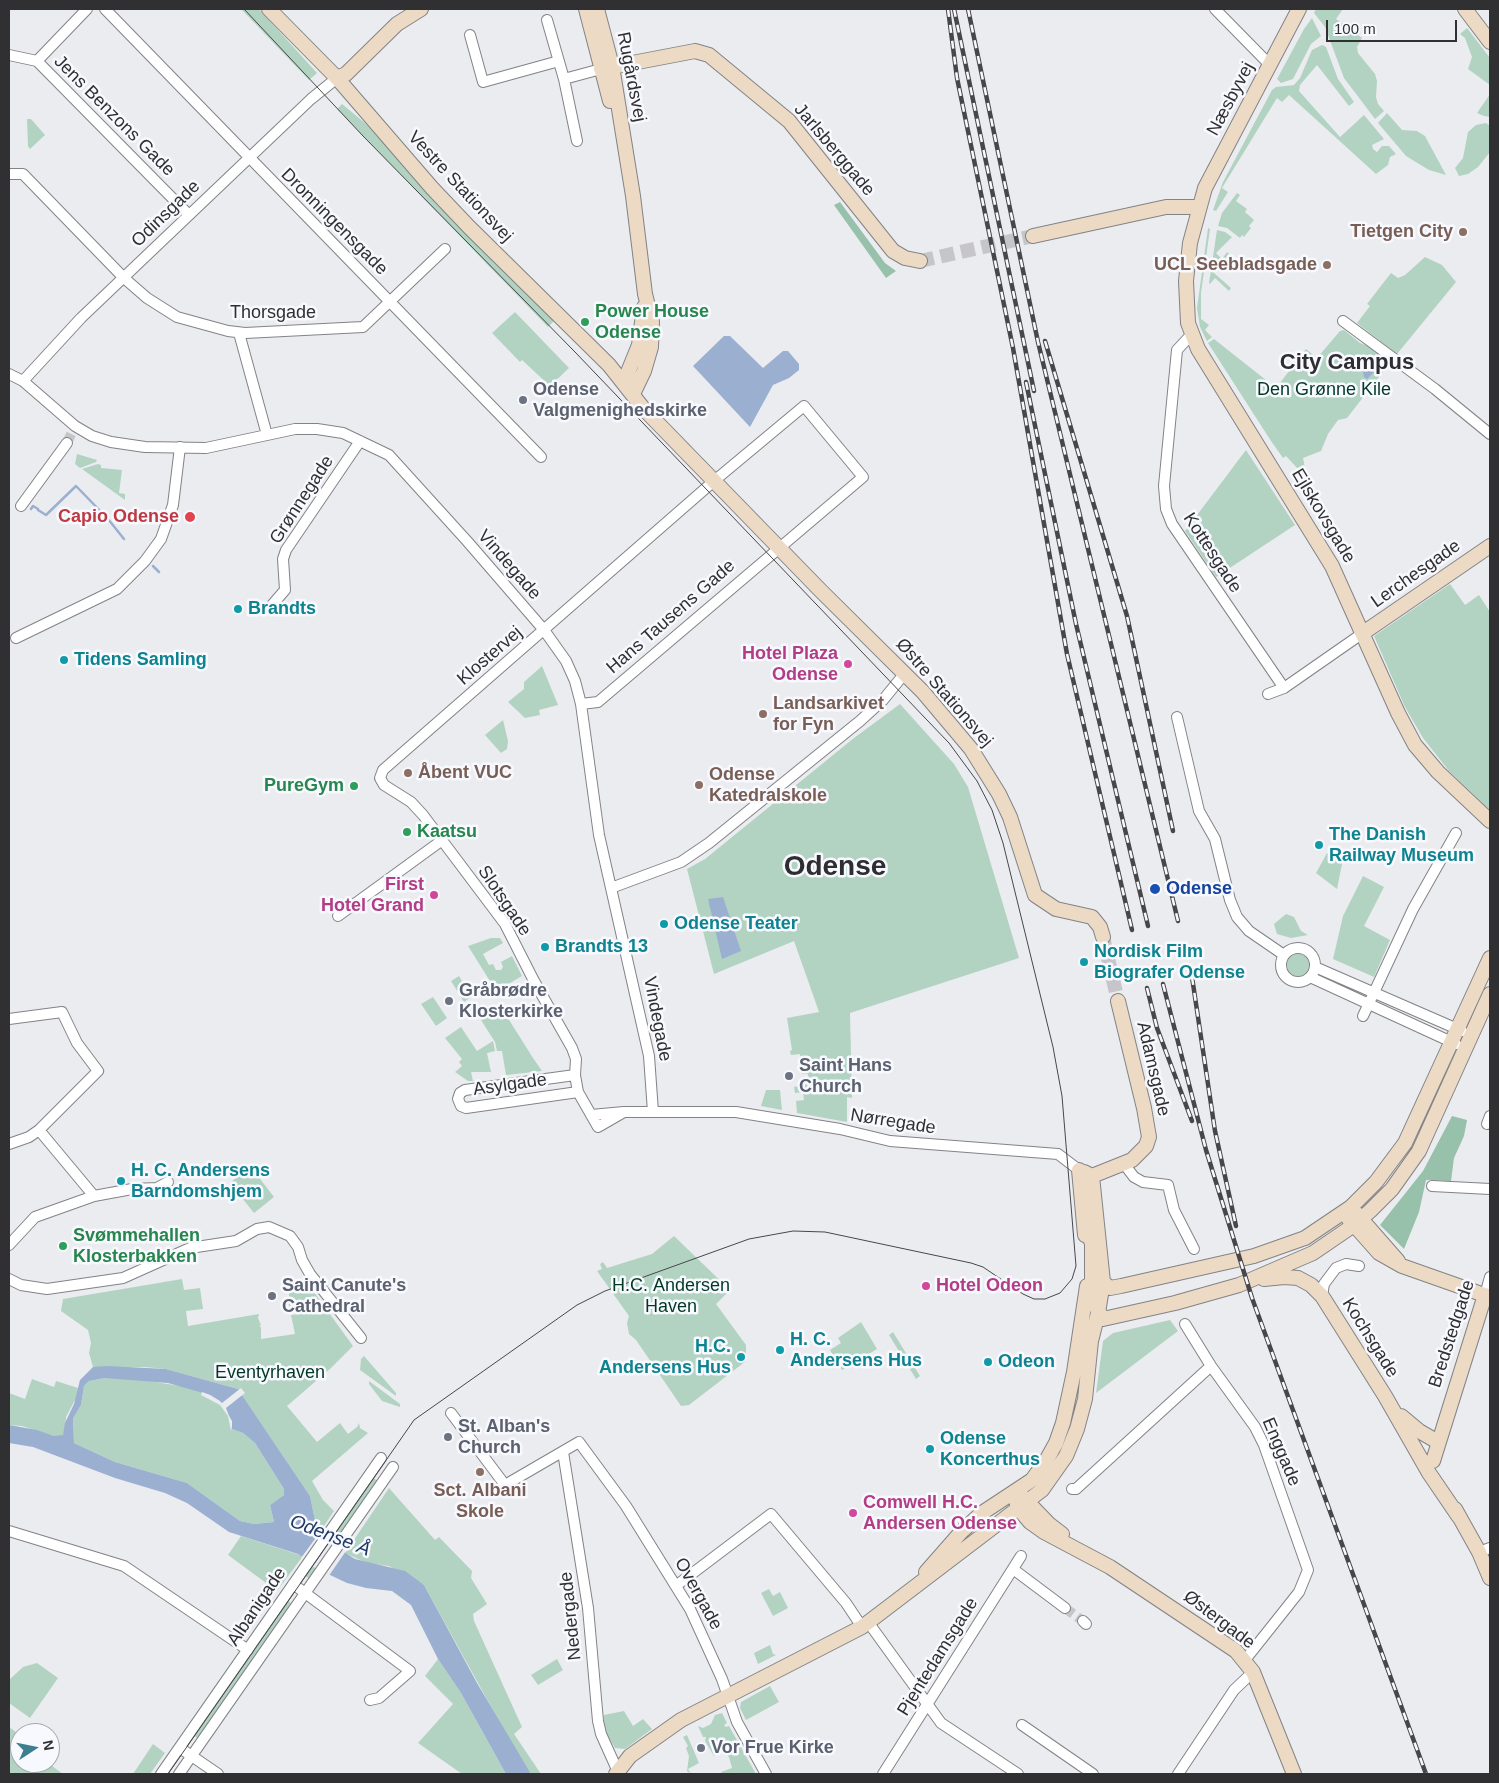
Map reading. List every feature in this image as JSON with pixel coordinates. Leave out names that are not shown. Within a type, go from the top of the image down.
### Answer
[{"type":"street","points":[[37,61],[87,9]]},
{"type":"street","name":"Dronningensgade","points":[[105,9],[248,159],[541,457]]},
{"type":"street","name":"Vestre Stationsvej","points":[[268,9],[337,78],[432,188],[629,388]]},
{"type":"street","points":[[337,78],[346,74],[397,24],[421,9]]},
{"type":"street","name":"Rugårdsvej","points":[[586,9],[606,67]]},
{"type":"street","name":"Rugårdsvej","points":[[597,9],[606,67],[625,152],[645,294],[652,322],[651,347],[644,372],[629,388]]},
{"type":"street","points":[[1215,9],[1270,64]]},
{"type":"street","name":"Næsbyvej","points":[[1199,208],[1205,188],[1299,9]]},
{"type":"street","points":[[1465,9],[1490,42]]},
{"type":"street","points":[[1472,9],[1490,29]]},
{"type":"street","points":[[547,20],[564,79],[577,141]]},
{"type":"street","points":[[470,35],[483,82],[559,61]]},
{"type":"street","name":"Jarlsberggade","points":[[606,67],[695,51],[709,55],[788,121],[893,251],[905,258],[920,262]]},
{"type":"street","name":"Jens Benzons Gade","points":[[9,55],[37,61],[189,215]]},
{"type":"street","name":"Rugårdsvej","points":[[564,79],[606,67]]},
{"type":"street","name":"Odinsgade","points":[[23,381],[81,318],[315,95],[337,78]]},
{"type":"street","name":"Thorsgade","points":[[9,174],[23,174],[124,278],[147,298],[178,317],[210,328],[239,333],[363,327],[445,249]]},
{"type":"street","points":[[1033,236],[1166,207],[1199,208]]},
{"type":"street","name":"Ejlskovsgade","points":[[1199,208],[1192,229],[1186,280],[1186,312],[1191,335],[1332,566],[1398,713],[1415,745],[1438,772],[1490,821]]},
{"type":"street","points":[[1343,321],[1435,389],[1490,434]]},
{"type":"street","points":[[239,333],[266,435]]},
{"type":"street","name":"Kottesgade","points":[[1191,335],[1177,350],[1164,486],[1166,509],[1172,524],[1284,688]]},
{"type":"street","name":"Vindegade","points":[[9,374],[23,381],[74,429],[110,442],[145,447],[206,448],[295,429],[317,429],[343,433],[360,441],[389,455],[544,630],[568,666],[581,704],[599,836],[649,1056],[653,1112]]},
{"type":"street","name":"Østre Stationsvej","points":[[629,388],[643,408],[905,674],[950,724],[988,775],[1010,817],[1036,895],[1056,909],[1092,917],[1100,927],[1103,937]]},
{"type":"street","points":[[714,481],[804,406],[863,477],[778,547]]},
{"type":"street","name":"Grønnegade","points":[[272,605],[286,590],[283,559],[286,550],[360,441]]},
{"type":"street","points":[[21,506],[67,443]]},
{"type":"street","points":[[16,638],[117,589],[144,561],[161,539],[168,522],[173,505],[180,447]]},
{"type":"street","name":"Klostervej","points":[[380,778],[383,770],[714,481]]},
{"type":"street","name":"Lerchesgade","points":[[1363,633],[1490,546]]},
{"type":"street","name":"Hans Tausens Gade","points":[[581,704],[598,702],[778,547]]},
{"type":"street","points":[[1268,694],[1284,688],[1363,633]]},
{"type":"street","points":[[611,888],[681,862],[709,843],[860,721],[883,700],[905,674]]},
{"type":"street","points":[[1178,717],[1199,811],[1215,839],[1230,900],[1237,917],[1249,930],[1284,955]]},
{"type":"street","name":"Slotsgade","points":[[380,778],[384,785],[411,802],[504,924],[572,1048],[576,1059],[574,1075],[578,1092]]},
{"type":"street","points":[[1363,1016],[1413,909],[1456,833]]},
{"type":"street","points":[[338,916],[441,841]]},
{"type":"street","points":[[1292,949],[1306,950],[1313,957],[1315,967],[1310,977],[1301,982],[1287,978],[1281,965],[1284,955],[1292,949]]},
{"type":"street","points":[[1239,1285],[1313,1253],[1358,1222],[1392,1189],[1419,1151],[1441,1106],[1458,1046],[1457,1029],[1490,958]]},
{"type":"street","points":[[1315,967],[1472,1036]]},
{"type":"street","points":[[1310,977],[1458,1046]]},
{"type":"street","points":[[1103,1282],[1110,1288],[1254,1256],[1305,1238],[1347,1210],[1376,1182],[1405,1143],[1458,1046],[1472,1036],[1490,994]]},
{"type":"street","name":"Adamsgade","points":[[1086,1173],[1124,1164],[1140,1154],[1146,1146],[1149,1137],[1144,1108],[1118,1001]]},
{"type":"street","points":[[9,1020],[62,1012],[76,1044],[98,1071],[39,1130],[29,1137],[9,1144]]},
{"type":"street","name":"Asylgade","points":[[574,1075],[465,1090],[460,1093],[458,1099],[461,1106],[466,1108],[578,1092]]},
{"type":"street","points":[[578,1092],[598,1127],[624,1112],[653,1112]]},
{"type":"street","name":"Nørregade","points":[[653,1112],[756,1115],[890,1141],[1058,1154],[1086,1173]]},
{"type":"street","points":[[39,1130],[94,1196]]},
{"type":"street","points":[[1124,1164],[1134,1177],[1143,1182],[1168,1185],[1174,1210],[1194,1250]]},
{"type":"street","points":[[617,1774],[630,1756],[682,1720],[865,1624],[942,1566],[1021,1499],[1051,1467],[1067,1436],[1074,1372],[1087,1288],[1086,1173]]},
{"type":"street","points":[[914,1586],[962,1532],[982,1513],[1042,1490],[1066,1456],[1077,1429],[1085,1399],[1091,1341],[1103,1282],[1086,1173]]},
{"type":"street","points":[[9,1245],[36,1217],[94,1196],[132,1189],[157,1188],[168,1182]]},
{"type":"street","points":[[1432,1186],[1490,1189]]},
{"type":"street","points":[[1347,1210],[1402,1266],[1488,1296]]},
{"type":"street","points":[[9,1279],[21,1285],[47,1289],[123,1278],[184,1250],[228,1242],[264,1228],[286,1233],[298,1246],[302,1260],[310,1274],[362,1338]]},
{"type":"street","points":[[1085,1228],[1092,1243],[1092,1292],[1103,1319],[1175,1303],[1239,1285],[1291,1277],[1305,1281],[1322,1296]]},
{"type":"street","name":"Kochsgade","points":[[1359,1266],[1346,1264],[1336,1268],[1324,1284],[1322,1296],[1385,1396],[1415,1448],[1428,1461],[1460,1517],[1485,1550],[1490,1578]]},
{"type":"street","points":[[1083,1318],[1098,1306],[1105,1296],[1146,1287],[1166,1277]]},
{"type":"street","name":"Bredstedgade","points":[[1428,1461],[1433,1439],[1450,1402],[1488,1296],[1490,1277]]},
{"type":"street","name":"Enggade","points":[[1185,1324],[1211,1366],[1245,1412],[1264,1445],[1308,1570],[1299,1592],[1249,1666]]},
{"type":"street","points":[[1072,1489],[1076,1489],[1211,1366]]},
{"type":"street","name":"Kochsgade","points":[[1385,1396],[1411,1426],[1433,1439]]},
{"type":"street","points":[[451,1413],[505,1485],[563,1452]]},
{"type":"street","name":"Bredstedgade","points":[[1415,1448],[1433,1439]]},
{"type":"street","name":"Overgade","points":[[563,1452],[579,1442],[626,1506],[676,1585],[700,1628],[737,1722],[766,1774]]},
{"type":"street","name":"Nedergade","points":[[563,1452],[588,1608],[598,1721],[601,1734],[617,1774]]},
{"type":"street","name":"Albanigade","points":[[161,1774],[381,1458]]},
{"type":"street","name":"Albanigade","points":[[179,1774],[393,1467]]},
{"type":"street","name":"Østergade","points":[[1021,1499],[1030,1522],[1044,1532],[1138,1584],[1236,1651],[1249,1666],[1294,1774]]},
{"type":"street","points":[[676,1585],[771,1514],[865,1624],[941,1723],[1005,1771],[1018,1774]]},
{"type":"street","points":[[9,1531],[124,1566],[248,1650]]},
{"type":"street","name":"Pjentedamsgade","points":[[883,1774],[1021,1556]]},
{"type":"street","points":[[1013,1570],[1065,1608]]},
{"type":"street","points":[[292,1584],[410,1671],[379,1698],[370,1700]]},
{"type":"street","points":[[1178,1774],[1249,1666]]},
{"type":"street","points":[[1022,1725],[1093,1774]]},
{"type":"street","points":[[180,1748],[218,1774]]},
{"type":"green space","points":[[241,9],[259,9],[317,73],[309,80]]},
{"type":"green space","points":[[1316,9],[1343,9],[1336,19],[1362,38],[1357,47],[1358,53],[1375,74],[1377,81],[1376,97],[1378,104],[1384,111],[1375,119],[1344,78],[1325,27],[1314,13]]},
{"type":"green space","points":[[1312,18],[1321,36],[1311,44],[1293,79],[1281,83],[1277,79]]},
{"type":"green space","points":[[1467,28],[1490,58],[1490,85],[1468,69],[1472,57],[1465,38],[1460,34]]},
{"type":"green space","points":[[1322,45],[1326,47],[1338,79],[1354,102],[1349,106],[1317,65],[1300,85],[1299,91],[1340,137],[1364,115],[1384,139],[1372,145],[1373,149],[1377,152],[1382,146],[1389,146],[1396,154],[1390,157],[1388,165],[1376,174],[1289,95],[1282,102],[1277,98],[1222,188],[1228,192],[1216,211],[1213,210],[1223,182],[1272,90],[1276,87],[1294,85],[1300,78],[1312,50]]},
{"type":"green space","points":[[1490,94],[1490,117],[1477,113]]},
{"type":"green space","points":[[342,104],[365,123],[443,206],[557,318],[548,327],[337,109]]},
{"type":"green space","points":[[1387,113],[1402,130],[1417,131],[1425,136],[1446,175],[1429,170],[1406,156],[1378,123]]},
{"type":"green space","points":[[27,119],[31,119],[45,135],[30,149],[28,146]]},
{"type":"green space","points":[[1486,123],[1490,126],[1490,152],[1478,167],[1468,174],[1459,176],[1455,168],[1463,158],[1468,132],[1476,125]]},
{"type":"green space","points":[[1237,193],[1240,195],[1236,201],[1247,209],[1245,212],[1254,220],[1244,237],[1242,235],[1240,238],[1227,228],[1218,226],[1222,213]]},
{"type":"green space","points":[[840,202],[885,263],[896,271],[886,278],[834,205]]},
{"type":"green space","points":[[1208,228],[1210,229],[1201,293],[1201,319],[1209,325],[1205,330],[1212,337],[1207,341],[1200,327],[1197,308]]},
{"type":"green space","points":[[1217,230],[1225,232],[1232,237],[1216,253],[1222,259],[1227,252],[1229,254],[1214,273],[1231,288],[1229,291],[1215,278],[1209,283]]},
{"type":"green space","name":"Den Grønne Kile","points":[[1425,257],[1442,265],[1456,282],[1397,354],[1357,323],[1370,306],[1367,304],[1391,273],[1398,278],[1405,275]]},
{"type":"green space","points":[[515,312],[569,368],[550,386],[522,360],[520,362],[492,333]]},
{"type":"green space","name":"Den Grønne Kile","points":[[1344,330],[1360,343],[1371,347],[1389,364],[1347,418],[1338,420],[1328,434],[1321,451],[1303,458],[1305,468],[1299,470],[1286,456],[1283,458],[1208,343],[1214,339],[1276,388],[1306,349],[1317,358],[1340,331]]},
{"type":"green space","name":"Den Grønne Kile","points":[[1246,450],[1295,525],[1216,577],[1185,531]]},
{"type":"green space","points":[[77,454],[97,460],[80,468],[75,464]]},
{"type":"green space","points":[[98,464],[101,465],[101,468],[122,470],[119,493],[125,494],[125,500],[82,469]]},
{"type":"green space","points":[[1450,584],[1465,605],[1479,595],[1490,612],[1490,810],[1449,771],[1423,738],[1405,707],[1374,636]]},
{"type":"green space","points":[[542,666],[558,705],[539,710],[540,715],[525,718],[508,702],[524,689],[524,682]]},
{"type":"green space","points":[[900,704],[954,764],[968,787],[1019,958],[850,1013],[852,1098],[847,1097],[847,1122],[797,1113],[796,1101],[804,1100],[803,1092],[795,1093],[794,1087],[809,1084],[808,1074],[802,1074],[800,1054],[791,1055],[790,1051],[792,1050],[787,1018],[819,1012],[794,941],[714,974],[687,869],[705,859],[854,738]]},
{"type":"green space","points":[[503,720],[508,741],[507,749],[501,753],[485,735]]},
{"type":"green space","points":[[1327,853],[1343,859],[1337,889],[1316,873]]},
{"type":"green space","points":[[1363,876],[1384,887],[1364,926],[1390,940],[1374,977],[1333,959],[1343,916]]},
{"type":"green space","points":[[1286,914],[1294,917],[1301,931],[1308,935],[1291,938],[1277,934],[1274,924]]},
{"type":"green space","points":[[491,938],[500,938],[503,943],[483,954],[489,965],[493,964],[496,970],[501,970],[503,967],[501,962],[512,956],[522,976],[503,987],[504,991],[498,994],[468,946]]},
{"type":"green space","points":[[1298,954],[1306,957],[1309,965],[1306,973],[1298,976],[1290,973],[1287,965],[1290,957]]},
{"type":"green space","points":[[459,976],[471,997],[464,1002],[451,981]]},
{"type":"green space","points":[[433,997],[447,1018],[436,1026],[421,1004]]},
{"type":"green space","points":[[501,1007],[542,1071],[506,1075],[502,1051],[497,1051],[495,1042],[481,1020]]},
{"type":"green space","points":[[461,1027],[477,1051],[493,1041],[495,1051],[487,1053],[491,1072],[471,1072],[473,1081],[468,1081],[455,1072],[462,1066],[459,1062],[462,1059],[445,1038]]},
{"type":"green space","points":[[766,1090],[780,1090],[782,1110],[761,1106]]},
{"type":"green space","points":[[1452,1116],[1467,1120],[1464,1136],[1454,1158],[1451,1181],[1426,1180],[1419,1212],[1404,1249],[1380,1225],[1423,1171]]},
{"type":"green space","points":[[250,1166],[274,1197],[254,1213],[230,1183]]},
{"type":"green space","name":"H.C. Andersen Haven","points":[[674,1236],[730,1290],[716,1304],[746,1345],[746,1361],[689,1405],[681,1406],[636,1340],[629,1334],[627,1323],[629,1316],[597,1271],[602,1269],[600,1264],[603,1262],[607,1268],[652,1254]]},
{"type":"green space","name":"Eventyrhaven","points":[[182,1279],[184,1290],[200,1288],[203,1309],[186,1311],[188,1326],[259,1314],[261,1339],[295,1334],[291,1315],[300,1314],[299,1305],[289,1306],[287,1288],[299,1286],[306,1281],[353,1346],[287,1406],[317,1442],[340,1423],[348,1434],[359,1423],[360,1428],[368,1433],[312,1481],[323,1500],[334,1511],[318,1535],[310,1496],[238,1389],[166,1369],[93,1367],[89,1353],[91,1343],[88,1330],[61,1311],[63,1299]]},
{"type":"green space","points":[[1170,1320],[1178,1331],[1096,1393],[1103,1341],[1113,1333]]},
{"type":"green space","points":[[861,1322],[877,1349],[842,1370],[830,1350],[841,1343],[838,1338]]},
{"type":"green space","points":[[893,1332],[920,1376],[916,1379],[889,1335]]},
{"type":"green space","points":[[364,1356],[396,1393],[396,1396],[360,1370],[361,1359]]},
{"type":"green space","name":"Eventyrhaven","points":[[105,1378],[130,1378],[187,1387],[210,1395],[226,1408],[232,1429],[243,1433],[255,1443],[284,1489],[284,1495],[270,1505],[274,1522],[254,1524],[240,1521],[187,1483],[115,1462],[74,1443],[73,1417],[81,1405],[84,1386],[89,1381]]},
{"type":"green space","points":[[32,1379],[54,1387],[56,1381],[78,1388],[76,1398],[66,1417],[65,1432],[62,1436],[54,1436],[22,1426],[9,1425],[9,1393],[25,1399]]},
{"type":"green space","points":[[369,1381],[400,1404],[400,1407],[382,1401],[369,1384]]},
{"type":"green space","points":[[372,1477],[379,1482],[312,1581],[303,1574]]},
{"type":"green space","points":[[389,1488],[435,1540],[439,1537],[472,1571],[471,1578],[487,1604],[473,1614],[474,1621],[522,1727],[514,1734],[541,1774],[531,1774],[511,1743],[424,1585],[389,1566],[367,1563],[345,1553]]},
{"type":"green space","points":[[241,1536],[303,1556],[277,1591],[228,1555]]},
{"type":"green space","points":[[769,1589],[773,1596],[780,1592],[788,1608],[773,1616],[761,1593]]},
{"type":"green space","points":[[285,1599],[294,1605],[200,1740],[192,1734]]},
{"type":"green space","points":[[770,1645],[773,1654],[776,1655],[758,1664],[754,1653]]},
{"type":"green space","points":[[438,1659],[461,1693],[506,1774],[462,1774],[418,1743],[453,1704],[425,1676]]},
{"type":"green space","points":[[557,1659],[563,1670],[538,1685],[531,1675]]},
{"type":"green space","points":[[37,1663],[58,1678],[30,1718],[9,1703],[9,1680],[23,1667]]},
{"type":"green space","points":[[770,1686],[779,1702],[746,1720],[740,1708],[741,1702]]},
{"type":"green space","points":[[624,1711],[633,1726],[643,1719],[652,1729],[625,1749],[615,1748],[604,1730],[604,1715]]},
{"type":"green space","points":[[722,1713],[727,1723],[724,1725],[726,1727],[729,1726],[756,1774],[722,1774],[721,1772],[732,1768],[729,1757],[722,1751],[714,1756],[705,1741],[706,1737],[703,1737],[698,1726],[703,1728],[711,1724],[715,1715]]},
{"type":"green space","points":[[9,1727],[10,1773],[60,1772],[63,1774],[9,1774]]},
{"type":"green space","points":[[687,1735],[699,1763],[688,1769],[691,1774],[687,1771],[689,1756],[686,1748],[688,1746],[683,1737]]},
{"type":"green space","points":[[153,1744],[165,1753],[150,1774],[133,1774]]},
{"type":"water","points":[[724,336],[730,336],[763,368],[783,351],[788,351],[799,364],[799,370],[789,378],[773,385],[750,427],[693,366]]},
{"type":"water","points":[[1373,359],[1378,363],[1378,368],[1367,379],[1364,377],[1363,372],[1370,360]]},
{"type":"water","points":[[723,897],[741,951],[722,959],[708,899]]},
{"type":"water","points":[[93,1367],[166,1369],[238,1389],[310,1496],[318,1535],[355,1559],[405,1571],[424,1585],[477,1683],[531,1774],[506,1774],[461,1693],[438,1659],[411,1605],[392,1591],[366,1588],[347,1583],[330,1575],[298,1554],[229,1532],[187,1503],[165,1493],[115,1478],[33,1447],[9,1443],[9,1425],[37,1430],[54,1436],[63,1435],[65,1423],[74,1404],[80,1380]],"holes":[[[105,1378],[168,1383],[210,1395],[220,1401],[232,1421],[232,1429],[243,1433],[255,1443],[284,1489],[284,1495],[270,1505],[274,1522],[254,1524],[240,1521],[187,1483],[115,1462],[74,1443],[73,1418],[81,1405],[84,1386],[89,1381]]]},
{"type":"pier","points":[[241,1388],[245,1393],[226,1408],[232,1424],[231,1431],[228,1416],[220,1405],[201,1395],[202,1392],[210,1395],[222,1403]]},
{"type":"pier","points":[[320,1532],[346,1551],[328,1577],[301,1558]]},
{"type":"waterway","points":[[38,510],[46,515],[76,486],[108,519],[124,539]]},
{"type":"waterway","points":[[31,509],[33,506],[38,509]]},
{"type":"waterway","points":[[153,566],[159,572]]},
{"type":"tunnel","points":[[920,261],[1033,236]]},
{"type":"tunnel","points":[[67,443],[72,432]]},
{"type":"tunnel","points":[[1103,937],[1118,1001]]},
{"type":"tunnel","points":[[1065,1608],[1083,1621]]},
{"type":"tram line","points":[[168,1774],[414,1420],[577,1305],[605,1291],[749,1239],[793,1231],[825,1232],[971,1263],[983,1267],[1023,1294],[1034,1299],[1045,1299],[1060,1293],[1072,1279],[1076,1266],[1062,1096],[1053,1047],[1003,843],[992,810],[977,781],[949,743],[575,352],[363,136],[244,9]]},
{"type":"railway","points":[[948,9],[957,78],[1013,348],[1067,654],[1132,930]]},
{"type":"railway","points":[[954,9],[1034,391]]},
{"type":"railway","points":[[968,9],[1038,342],[1178,921]]},
{"type":"railway","points":[[1045,341],[1127,616],[1173,831]]},
{"type":"railway","points":[[1026,382],[1076,624],[1148,926]]},
{"type":"railway","points":[[1192,977],[1215,1131],[1236,1226]]},
{"type":"railway","points":[[1163,984],[1206,1150],[1252,1298],[1426,1774]]},
{"type":"railway","points":[[1147,988],[1157,1028],[1192,1121]]},
{"type":"place","name":"Tietgen City","points":[[1463,232]]},
{"type":"place","name":"UCL Seebladsgade","points":[[1327,265]]},
{"type":"place","name":"Power House Odense","points":[[585,322]]},
{"type":"place","name":"Odense Valgmenighedskirke","points":[[523,400]]},
{"type":"place","name":"Capio Odense","points":[[190,517]]},
{"type":"place","name":"Brandts","points":[[238,609]]},
{"type":"place","name":"Tidens Samling","points":[[64,660]]},
{"type":"place","name":"Hotel Plaza Odense","points":[[848,664]]},
{"type":"place","name":"Landsarkivet for Fyn","points":[[763,714]]},
{"type":"place","name":"Åbent VUC","points":[[408,773]]},
{"type":"place","name":"Odense Katedralskole","points":[[699,785]]},
{"type":"place","name":"PureGym","points":[[354,786]]},
{"type":"place","name":"Kaatsu","points":[[407,832]]},
{"type":"place","name":"The Danish Railway Museum","points":[[1319,845]]},
{"type":"place","name":"Odense","points":[[1155,889]]},
{"type":"place","name":"First Hotel Grand","points":[[434,895]]},
{"type":"place","name":"Odense Teater","points":[[664,924]]},
{"type":"place","name":"Brandts 13","points":[[545,947]]},
{"type":"place","name":"Nordisk Film Biografer Odense","points":[[1084,962]]},
{"type":"place","name":"Gråbrødre Klosterkirke","points":[[449,1001]]},
{"type":"place","name":"Saint Hans Church","points":[[789,1076]]},
{"type":"place","name":"H. C. Andersens Barndomshjem","points":[[121,1181]]},
{"type":"place","name":"Svømmehallen Klosterbakken","points":[[63,1246]]},
{"type":"place","name":"Hotel Odeon","points":[[926,1286]]},
{"type":"place","name":"Saint Canute's Cathedral","points":[[272,1296]]},
{"type":"place","name":"H. C. Andersens Hus","points":[[780,1350]]},
{"type":"place","name":"H.C. Andersens Hus","points":[[741,1357]]},
{"type":"place","name":"Odeon","points":[[988,1362]]},
{"type":"place","name":"St. Alban's Church","points":[[448,1437]]},
{"type":"place","name":"Odense Koncerthus","points":[[930,1449]]},
{"type":"place","name":"Sct. Albani Skole","points":[[480,1472]]},
{"type":"place","name":"Comwell H.C. Andersen Odense","points":[[853,1513]]},
{"type":"place","name":"Vor Frue Kirke","points":[[701,1748]]},
{"type":"district","name":"City Campus","points":[[1347,363]]},
{"type":"district","name":"Odense","points":[[835,867]]},
{"type":"water label","name":"Odense Å","points":[[330,1536]]}]
